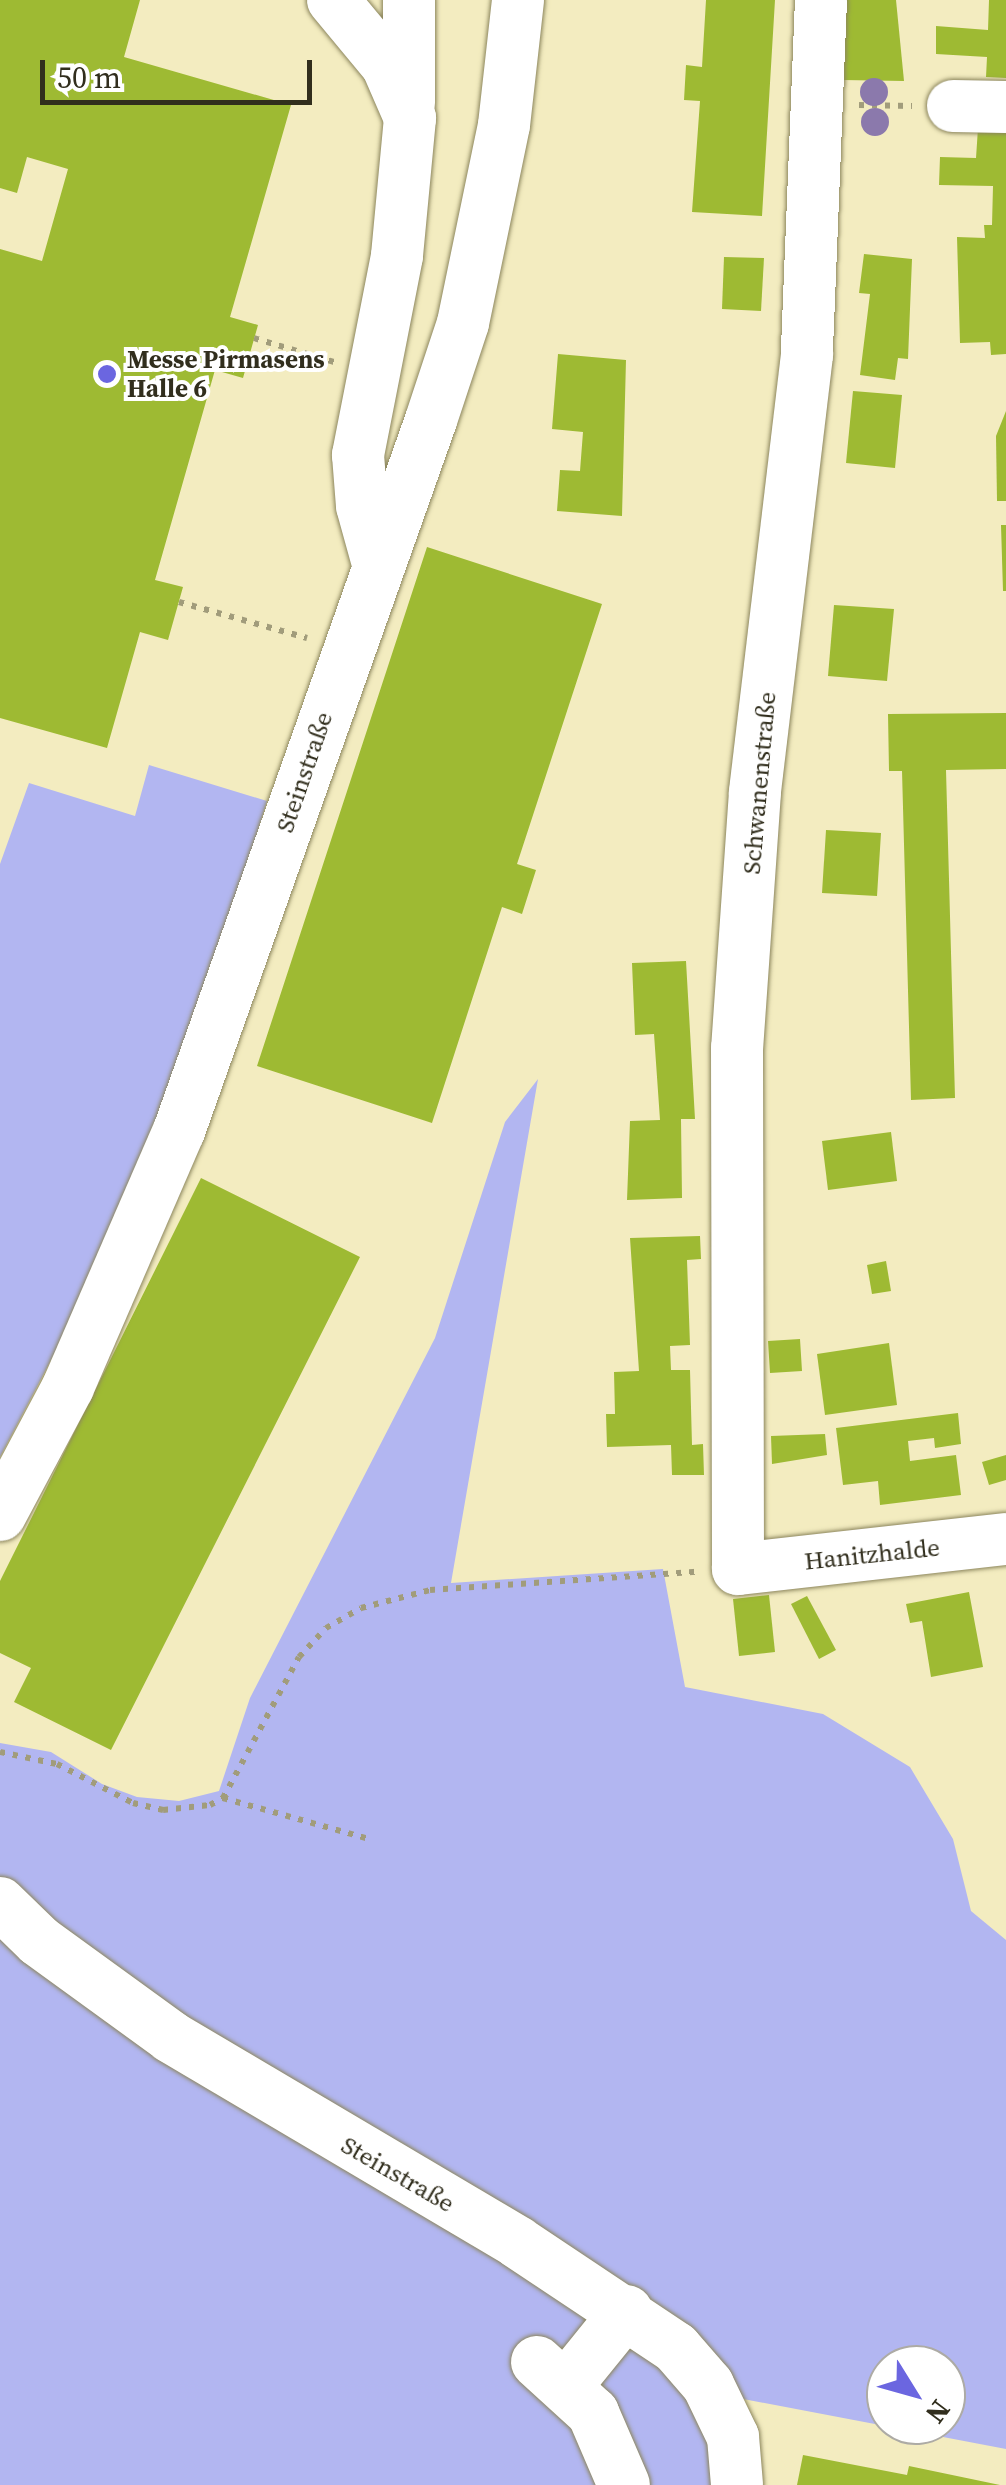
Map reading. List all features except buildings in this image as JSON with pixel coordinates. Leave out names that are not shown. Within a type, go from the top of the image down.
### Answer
[{"type":"street","points":[[333,0],[388,65],[410,118]]},
{"type":"street","points":[[378,560],[362,506],[358,454],[397,256],[410,118],[409,0]]},
{"type":"street","name":"Steinstraße","points":[[0,1515],[68,1387],[179,1131],[463,324],[504,125],[518,0]]},
{"type":"street","name":"Schwanenstraße","points":[[738,1569],[738,1048],[756,792],[807,355],[821,0]]},
{"type":"street","points":[[953,106],[1006,107]]},
{"type":"street","name":"Hanitzhalde","points":[[738,1569],[1006,1538]]},
{"type":"street","name":"Steinstraße","points":[[0,1902],[79,1972],[242,2084],[610,2300],[676,2348],[708,2384],[732,2437],[737,2485]]},
{"type":"street","points":[[610,2300],[552,2374],[593,2413],[624,2485]]},
{"type":"path","points":[[857,106],[953,106]]},
{"type":"path","points":[[254,338],[340,363]]},
{"type":"path","points":[[179,602],[273,630]]},
{"type":"path","points":[[223,1798],[299,1657],[326,1628],[360,1608],[430,1590],[738,1569]]},
{"type":"path","points":[[0,1752],[57,1764],[100,1791],[164,1810],[223,1798],[372,1840]]},
{"type":"shaded area","points":[[149,765],[267,801],[181,1080],[92,1282],[0,1457],[0,864],[29,783],[135,816]]},
{"type":"shaded area","points":[[538,1079],[451,1583],[663,1569],[685,1687],[823,1714],[910,1767],[953,1839],[971,1911],[1006,1940],[1006,2449],[966,2441],[966,2345],[866,2345],[866,2422],[738,2398],[717,2485],[0,2485],[0,1743],[51,1752],[102,1784],[137,1797],[179,1801],[219,1791],[250,1698],[435,1338],[505,1122]]},
{"type":"place","name":"Messe Pirmasens Halle 6","points":[[107,374]]}]
